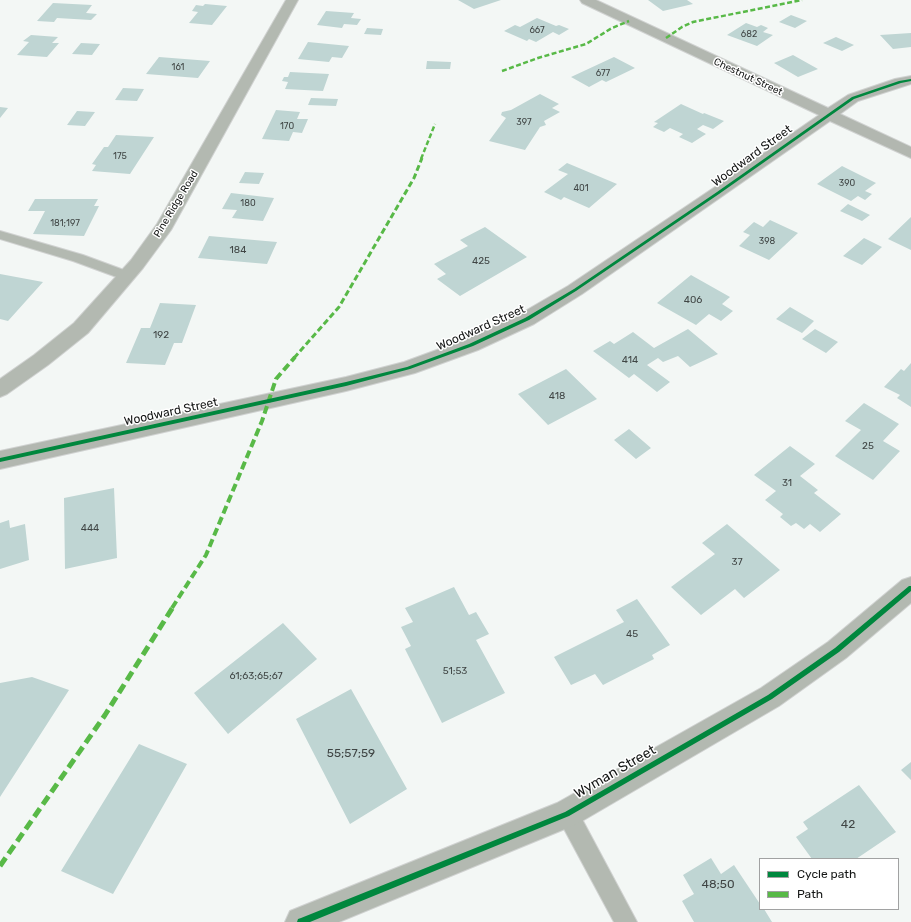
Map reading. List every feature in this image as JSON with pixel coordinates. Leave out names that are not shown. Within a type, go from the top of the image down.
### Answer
[{"type":"street","name":"Pine Ridge Road","points":[[0,388],[41,360],[81,328],[127,276],[165,226],[292,0]]},
{"type":"street","name":"Chestnut Street","points":[[586,0],[911,153]]},
{"type":"street","name":"Woodward Street","points":[[0,460],[354,382],[408,368],[471,345],[502,332],[575,290],[718,193],[828,114],[853,98],[900,82],[911,80]]},
{"type":"street","name":"Wyman Street","points":[[301,922],[567,814],[770,697],[837,650],[911,588]]},
{"type":"lane","points":[[0,235],[78,258],[127,276]]},
{"type":"lane","points":[[567,814],[626,922]]},
{"type":"building","points":[[458,0],[501,0],[474,9]]},
{"type":"building","points":[[648,0],[687,0],[693,4],[663,11]]},
{"type":"building","points":[[53,3],[92,5],[86,13],[97,14],[91,20],[57,18],[54,22],[37,21]]},
{"type":"building","points":[[205,4],[227,6],[212,25],[189,23],[198,12],[192,11],[196,5],[203,6]]},
{"type":"building","points":[[326,11],[354,13],[351,18],[361,19],[357,25],[344,24],[342,28],[317,25]]},
{"type":"building","points":[[791,15],[807,21],[795,28],[779,22]]},
{"type":"building","points":[[537,18],[556,26],[559,25],[569,29],[559,35],[553,32],[536,42],[529,39],[527,41],[504,31],[515,25],[520,27]]},
{"type":"building","points":[[746,23],[757,27],[761,25],[768,28],[763,32],[773,35],[757,46],[727,35]]},
{"type":"building","points":[[367,28],[383,29],[381,35],[364,34]]},
{"type":"building","points":[[911,33],[911,47],[893,49],[880,35]]},
{"type":"building","points":[[31,35],[58,37],[52,43],[59,43],[47,57],[17,55],[29,42],[23,41]]},
{"type":"building","points":[[836,37],[854,45],[842,51],[823,43]]},
{"type":"building","points":[[308,42],[349,46],[342,58],[332,57],[329,62],[298,59]]},
{"type":"building","points":[[81,43],[100,44],[92,55],[72,54]]},
{"type":"building","points":[[793,55],[818,69],[798,77],[774,63]]},
{"type":"building","points":[[159,57],[210,61],[198,78],[146,74]]},
{"type":"building","points":[[614,57],[635,68],[606,82],[602,80],[589,87],[571,77]]},
{"type":"building","points":[[427,61],[451,62],[450,69],[426,69]]},
{"type":"building","points":[[290,72],[329,74],[323,91],[285,89],[288,82],[282,81],[284,77],[288,77]]},
{"type":"building","points":[[123,88],[144,89],[137,101],[115,100]]},
{"type":"building","points":[[540,94],[559,104],[552,108],[560,112],[544,121],[546,125],[540,127],[525,150],[489,141],[506,118],[501,115],[502,112],[511,110]]},
{"type":"building","points":[[311,98],[338,99],[336,106],[308,105]]},
{"type":"building","points":[[681,104],[703,114],[704,113],[724,121],[713,129],[703,125],[697,129],[706,134],[692,143],[679,137],[683,134],[670,128],[664,132],[653,127],[658,123],[654,122]]},
{"type":"building","points":[[0,107],[8,108],[0,118]]},
{"type":"building","points":[[276,110],[300,112],[297,119],[308,119],[302,133],[293,132],[289,141],[262,139]]},
{"type":"building","points":[[77,111],[95,112],[85,126],[67,125]]},
{"type":"building","points":[[116,135],[154,137],[130,174],[92,171],[96,165],[92,164],[104,147],[108,147]]},
{"type":"building","points":[[567,163],[617,184],[589,208],[564,197],[561,200],[544,192],[568,174],[558,170]]},
{"type":"building","points":[[842,166],[876,183],[865,191],[872,194],[865,200],[858,196],[851,201],[817,184]]},
{"type":"building","points":[[245,172],[264,173],[259,184],[239,183]]},
{"type":"building","points":[[231,193],[274,198],[263,221],[232,218],[237,210],[222,209]]},
{"type":"building","points":[[35,199],[98,199],[94,206],[99,206],[84,236],[33,234],[45,211],[28,211]]},
{"type":"building","points":[[848,204],[870,215],[862,221],[840,211]]},
{"type":"building","points":[[911,217],[911,250],[888,239]]},
{"type":"building","points":[[770,220],[798,233],[769,260],[739,246],[750,235],[743,232],[754,222],[763,227]]},
{"type":"building","points":[[485,227],[527,257],[460,296],[437,279],[446,274],[434,264],[468,246],[460,240]]},
{"type":"building","points":[[209,236],[277,242],[267,264],[198,258]]},
{"type":"building","points":[[864,238],[882,247],[862,265],[843,256]]},
{"type":"building","points":[[0,274],[43,282],[8,321],[0,319]]},
{"type":"building","points":[[691,275],[730,297],[722,304],[733,311],[721,321],[709,314],[696,325],[657,303]]},
{"type":"building","points":[[160,303],[196,305],[182,343],[174,343],[165,365],[126,363],[141,328],[150,328]]},
{"type":"building","points":[[790,307],[814,321],[802,333],[776,319]]},
{"type":"building","points":[[688,329],[718,354],[690,367],[678,356],[663,362],[658,358],[647,365],[670,382],[657,392],[634,374],[629,378],[593,351],[610,341],[614,344],[633,332],[654,348]]},
{"type":"building","points":[[815,329],[838,342],[826,353],[802,339]]},
{"type":"building","points":[[911,363],[911,407],[897,398],[900,395],[884,387],[901,369],[904,371]]},
{"type":"building","points":[[566,369],[597,399],[548,425],[518,394]]},
{"type":"building","points":[[864,403],[899,424],[883,441],[900,451],[873,480],[835,456],[861,430],[845,421]]},
{"type":"building","points":[[629,429],[651,448],[636,459],[614,440]]},
{"type":"building","points":[[790,446],[815,464],[800,476],[818,490],[814,493],[841,514],[820,532],[810,524],[804,529],[796,523],[791,526],[780,517],[783,514],[765,500],[776,491],[754,475]]},
{"type":"building","points":[[114,488],[117,558],[65,569],[64,498]]},
{"type":"building","points":[[9,520],[10,528],[25,524],[29,560],[0,569],[0,523]]},
{"type":"building","points":[[727,524],[780,570],[744,598],[735,589],[701,615],[671,587],[715,554],[702,543]]},
{"type":"building","points":[[454,587],[469,615],[476,612],[489,634],[476,640],[505,693],[442,723],[405,649],[411,646],[401,627],[413,622],[405,608]]},
{"type":"building","points":[[637,599],[670,645],[652,655],[654,659],[603,685],[595,674],[571,685],[554,657],[624,622],[616,610]]},
{"type":"building","points":[[283,623],[317,659],[228,734],[194,693]]},
{"type":"building","points":[[32,677],[69,690],[0,797],[0,683]]},
{"type":"building","points":[[351,689],[407,789],[350,824],[296,719]]},
{"type":"building","points":[[139,744],[187,764],[113,894],[61,871]]},
{"type":"building","points":[[911,762],[911,780],[901,770]]},
{"type":"building","points":[[859,785],[896,832],[857,858],[811,858],[796,837],[808,829],[803,822]]},
{"type":"building","points":[[711,858],[721,874],[734,865],[759,902],[759,910],[765,910],[772,922],[694,922],[682,901],[694,894],[683,875]]},
{"type":"marked path","points":[[666,38],[682,27],[693,22],[802,0]]},
{"type":"marked path","points":[[502,71],[538,58],[586,44],[612,28],[629,21]]},
{"type":"marked path","points":[[0,866],[105,715],[206,555],[262,421],[276,379],[339,307],[414,178],[435,124]]},
{"type":"cycle path","points":[[0,460],[346,384],[408,368],[471,345],[527,319],[575,290],[718,193],[853,98],[900,82],[911,80]]},
{"type":"cycle path","points":[[301,922],[567,814],[770,697],[837,650],[911,588]]}]
